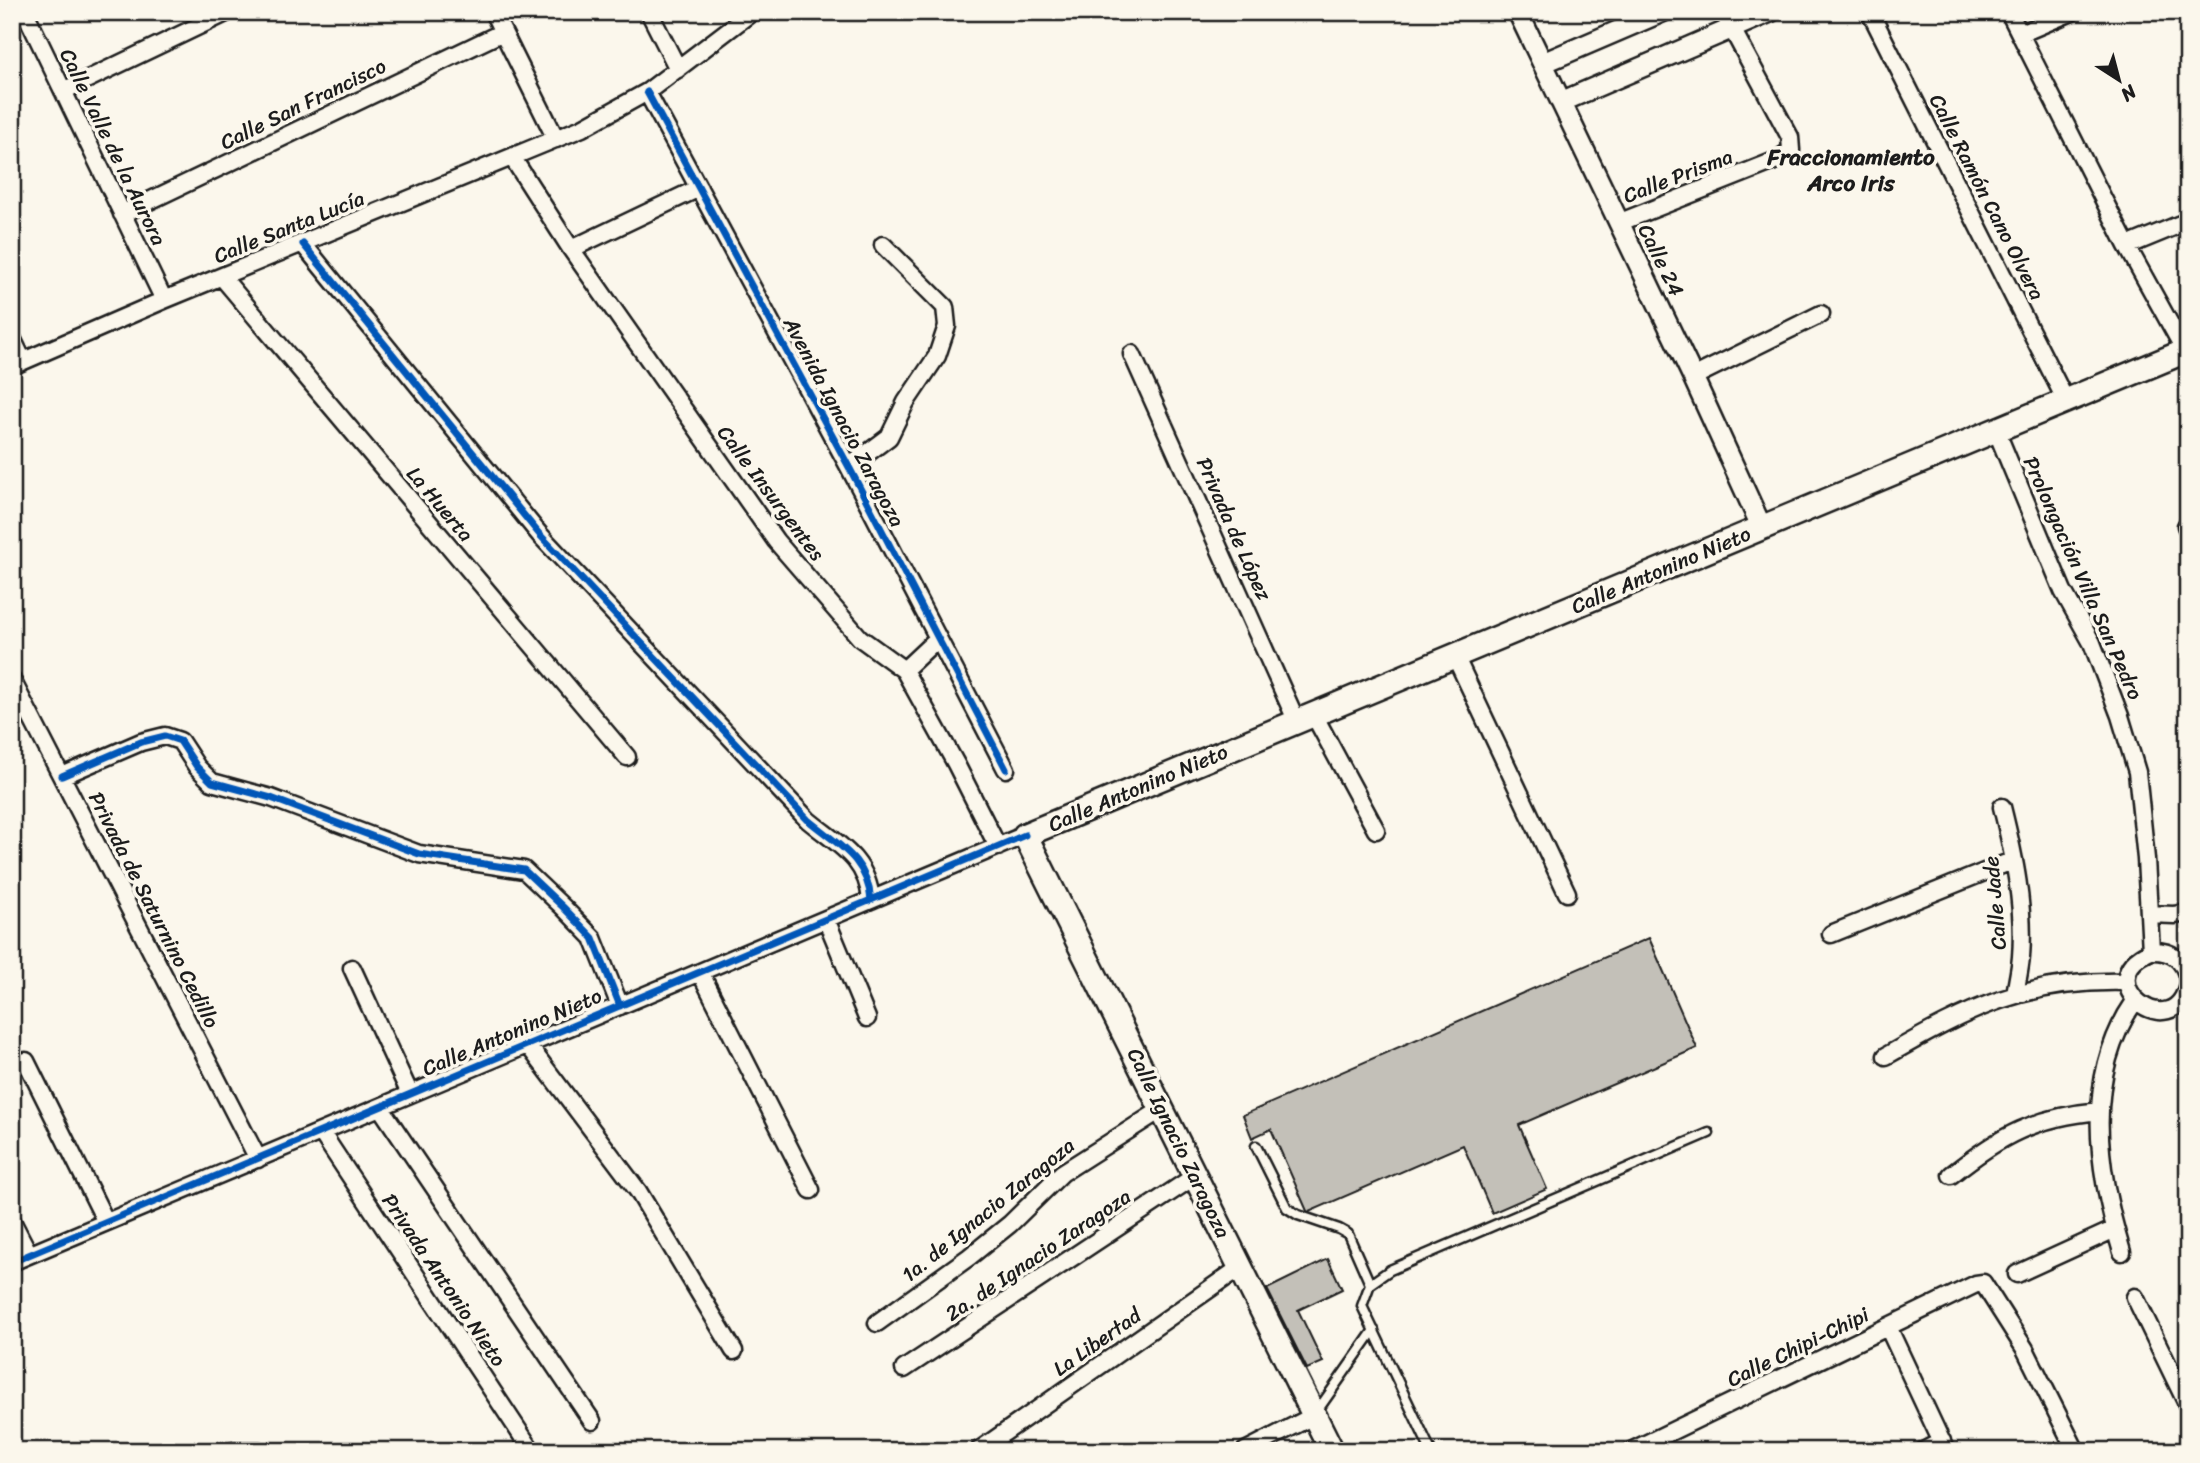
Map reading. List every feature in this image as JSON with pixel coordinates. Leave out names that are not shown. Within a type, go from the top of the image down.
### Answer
[{"type":"main road","name":"Calle Antonino Nieto","points":[[1025,835],[2186,351]]},
{"type":"main road","name":"Calle Ignacio Zaragoza","points":[[1025,835],[1332,1451]]},
{"type":"street","name":"Calle Valle de la Aurora","points":[[24,12],[163,300]]},
{"type":"street","points":[[63,91],[229,12]]},
{"type":"street","points":[[493,12],[556,139]]},
{"type":"street","points":[[649,12],[678,69]]},
{"type":"street","name":"Calle Santa Lucía","points":[[18,364],[163,300],[582,128],[647,92],[752,12]]},
{"type":"street","name":"Calle 24","points":[[1518,12],[1693,377],[1762,528]]},
{"type":"street","points":[[1543,63],[1662,12]]},
{"type":"street","points":[[1561,102],[1727,21],[1770,12]]},
{"type":"street","name":"Calle Ramón Cano Olvera","points":[[1870,12],[2066,401]]},
{"type":"street","points":[[2009,12],[2127,246],[2186,351]]},
{"type":"street","points":[[2020,34],[2071,12]]},
{"type":"street","name":"Calle Prisma","points":[[1618,223],[1777,160],[1791,150],[1790,137],[1727,21]]},
{"type":"street","name":"Calle San Francisco","points":[[122,214],[503,32]]},
{"type":"street","name":"Avenida Ignacio Zaragoza","points":[[647,92],[849,467],[1006,769]]},
{"type":"street","name":"Calle Insurgentes","points":[[512,157],[571,249],[776,541],[860,638],[904,670],[998,846]]},
{"type":"street","points":[[571,249],[699,188]]},
{"type":"street","points":[[2127,246],[2188,221]]},
{"type":"street","points":[[303,244],[540,535],[808,820],[858,860],[870,887],[871,901]]},
{"type":"street","points":[[849,467],[889,437],[906,402],[937,356],[947,327],[945,307],[883,245]]},
{"type":"street","name":"La Huerta","points":[[222,277],[627,757]]},
{"type":"street","points":[[1693,377],[1821,314]]},
{"type":"street","points":[[12,338],[18,364]]},
{"type":"street","name":"Privada de López","points":[[1132,354],[1306,718],[1376,830]]},
{"type":"street","name":"Prolongación Villa San Pedro","points":[[1996,430],[2063,592],[2092,643],[2120,716],[2137,772],[2151,951]]},
{"type":"street","points":[[904,670],[937,639]]},
{"type":"street","points":[[1455,656],[1567,893]]},
{"type":"street","name":"Privada de Saturnino Cedillo","points":[[12,680],[258,1158]]},
{"type":"street","points":[[62,776],[141,742],[166,736],[180,741],[197,768],[212,782],[271,798],[419,854],[524,870],[593,938],[620,1006]]},
{"type":"street","name":"Calle Jade","points":[[2002,807],[2020,900],[2021,957],[2015,994]]},
{"type":"street","name":"Calle Antonino Nieto","points":[[12,1262],[1025,835]]},
{"type":"street","points":[[1830,934],[2014,860]]},
{"type":"street","points":[[2149,914],[2188,913]]},
{"type":"street","points":[[826,919],[867,1018]]},
{"type":"street","points":[[2151,951],[2172,954],[2186,970],[2188,981],[2184,1004],[2163,1011],[2153,1011],[2135,1001],[2127,982],[2133,962],[2151,951]]},
{"type":"street","points":[[352,968],[410,1094]]},
{"type":"street","points":[[704,971],[760,1070]]},
{"type":"street","points":[[704,971],[811,1190]]},
{"type":"street","points":[[1886,1056],[1974,1008],[2015,994],[2070,983],[2127,982]]},
{"type":"street","points":[[2122,1252],[2109,1210],[2102,1164],[2100,1111],[2109,1052],[2121,1021],[2135,1001]]},
{"type":"street","points":[[528,1045],[638,1191],[734,1351]]},
{"type":"street","points":[[26,1061],[106,1222]]},
{"type":"street","points":[[380,1107],[592,1421]]},
{"type":"street","name":"1a. de Ignacio Zaragoza","points":[[877,1323],[970,1257],[1010,1224],[1062,1173],[1162,1109]]},
{"type":"street","points":[[1951,1175],[1980,1152],[2023,1128],[2074,1113],[2100,1111]]},
{"type":"street","name":"Privada Antonio Nieto","points":[[321,1132],[532,1451]]},
{"type":"street","name":"2a. de Ignacio Zaragoza","points":[[904,1369],[1195,1176]]},
{"type":"street","points":[[12,1221],[29,1254]]},
{"type":"street","points":[[2017,1273],[2115,1229]]},
{"type":"street","name":"La Libertad","points":[[978,1451],[1241,1267]]},
{"type":"street","name":"Calle Chipi-Chipi","points":[[1631,1451],[1976,1284],[1983,1283],[2025,1349],[2076,1451]]},
{"type":"street","points":[[2135,1297],[2188,1406]]},
{"type":"street","points":[[1888,1326],[1944,1446],[1923,1451]]},
{"type":"street","points":[[1245,1451],[1315,1415]]},
{"type":"street","points":[[234,1451],[260,1450]]},
{"type":"lane","points":[[1431,1451],[1362,1306],[1370,1284],[1390,1270],[1709,1133]]},
{"type":"lane","points":[[1256,1146],[1287,1208],[1348,1234],[1370,1284]]},
{"type":"lane","points":[[1315,1415],[1374,1330]]},
{"type":"building","points":[[1649,938],[1697,1048],[1519,1125],[1547,1189],[1492,1213],[1463,1145],[1309,1212],[1271,1129],[1252,1138],[1243,1115]]},
{"type":"building","points":[[1328,1259],[1342,1289],[1298,1310],[1323,1362],[1307,1369],[1267,1289]]},
{"type":"cycle path","points":[[647,92],[849,467],[1006,769]]},
{"type":"cycle path","points":[[303,244],[540,535],[808,820],[840,845],[857,863],[864,873],[871,900]]},
{"type":"cycle path","points":[[62,776],[141,742],[165,736],[180,741],[197,767],[212,782],[271,798],[419,854],[524,870],[593,938],[620,1006]]},
{"type":"cycle path","points":[[12,1262],[1025,835]]},
{"type":"district","name":"Fraccionamiento Arco Iris","points":[[1851,170]]}]
